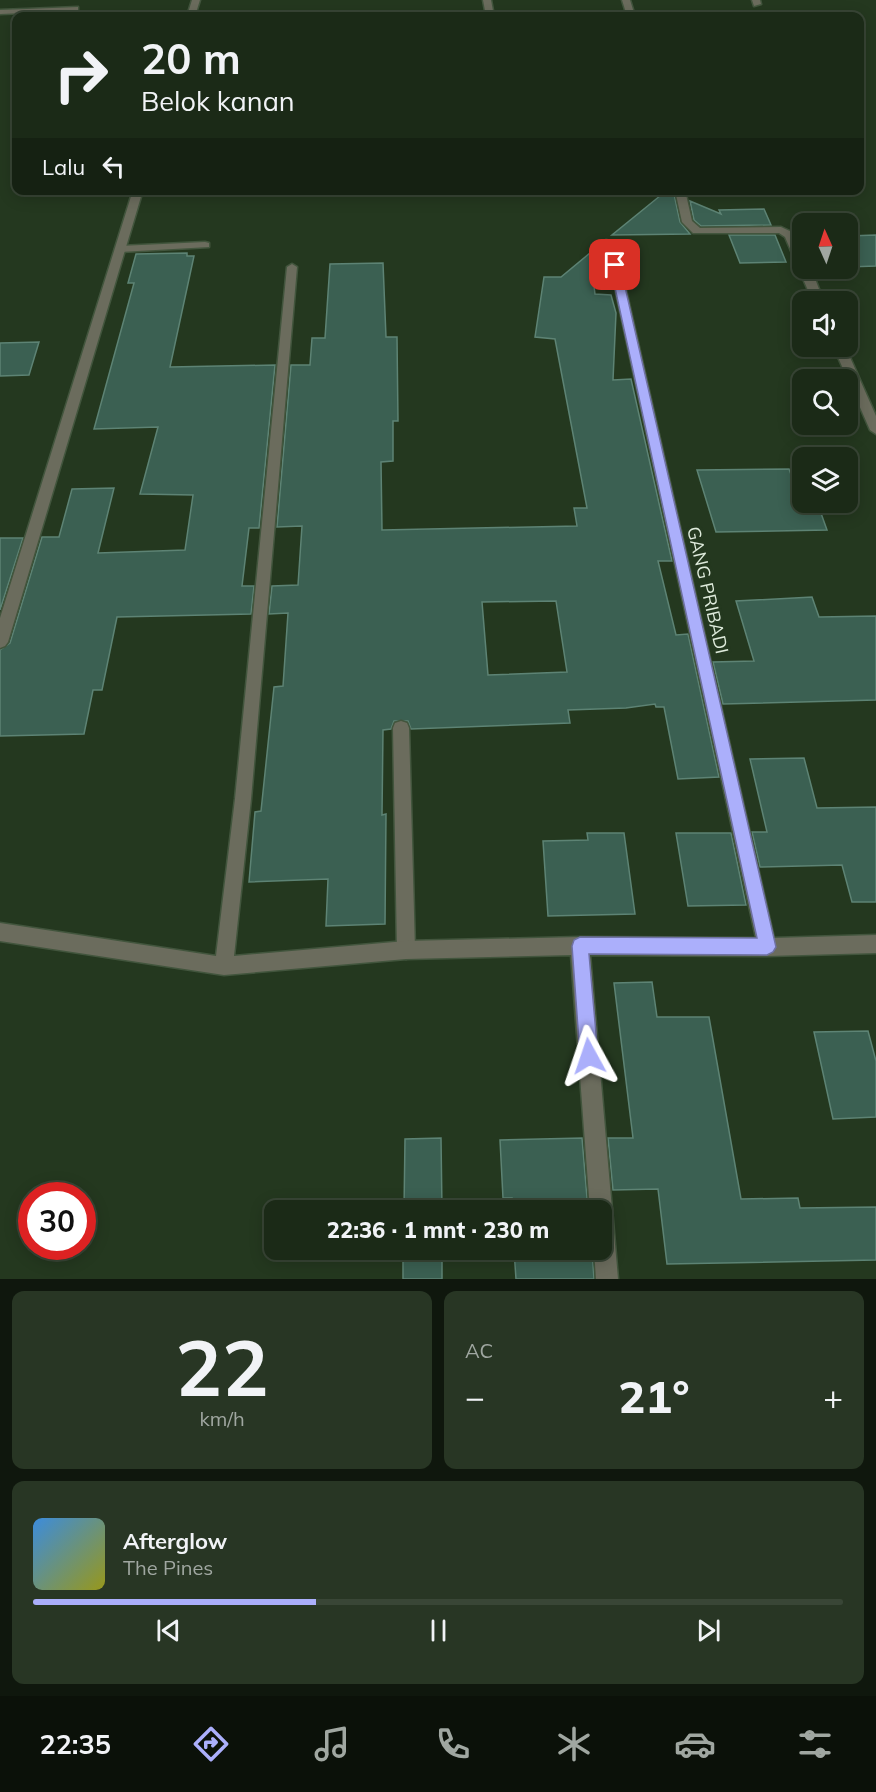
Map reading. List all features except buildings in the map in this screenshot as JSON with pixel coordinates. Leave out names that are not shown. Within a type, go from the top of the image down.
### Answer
[{"type":"street","points":[[0,12],[75,9]]},
{"type":"street","points":[[0,642],[136,195]]},
{"type":"street","points":[[681,195],[687,222],[697,231],[781,230],[790,235],[792,240]]},
{"type":"street","name":"GANG PRIBADI","points":[[610,242],[767,947]]},
{"type":"street","points":[[120,249],[205,245]]},
{"type":"street","points":[[224,966],[243,799],[292,267]]},
{"type":"street","points":[[844,357],[876,429]]},
{"type":"street","points":[[401,728],[406,950]]},
{"type":"street","points":[[0,932],[224,966],[406,950],[876,944]]},
{"type":"street","points":[[580,946],[601,1200]]},
{"type":"street","points":[[606,1260],[607,1279]]},
{"type":"route","points":[[589,1056],[580,946],[767,947],[615,265]]}]
